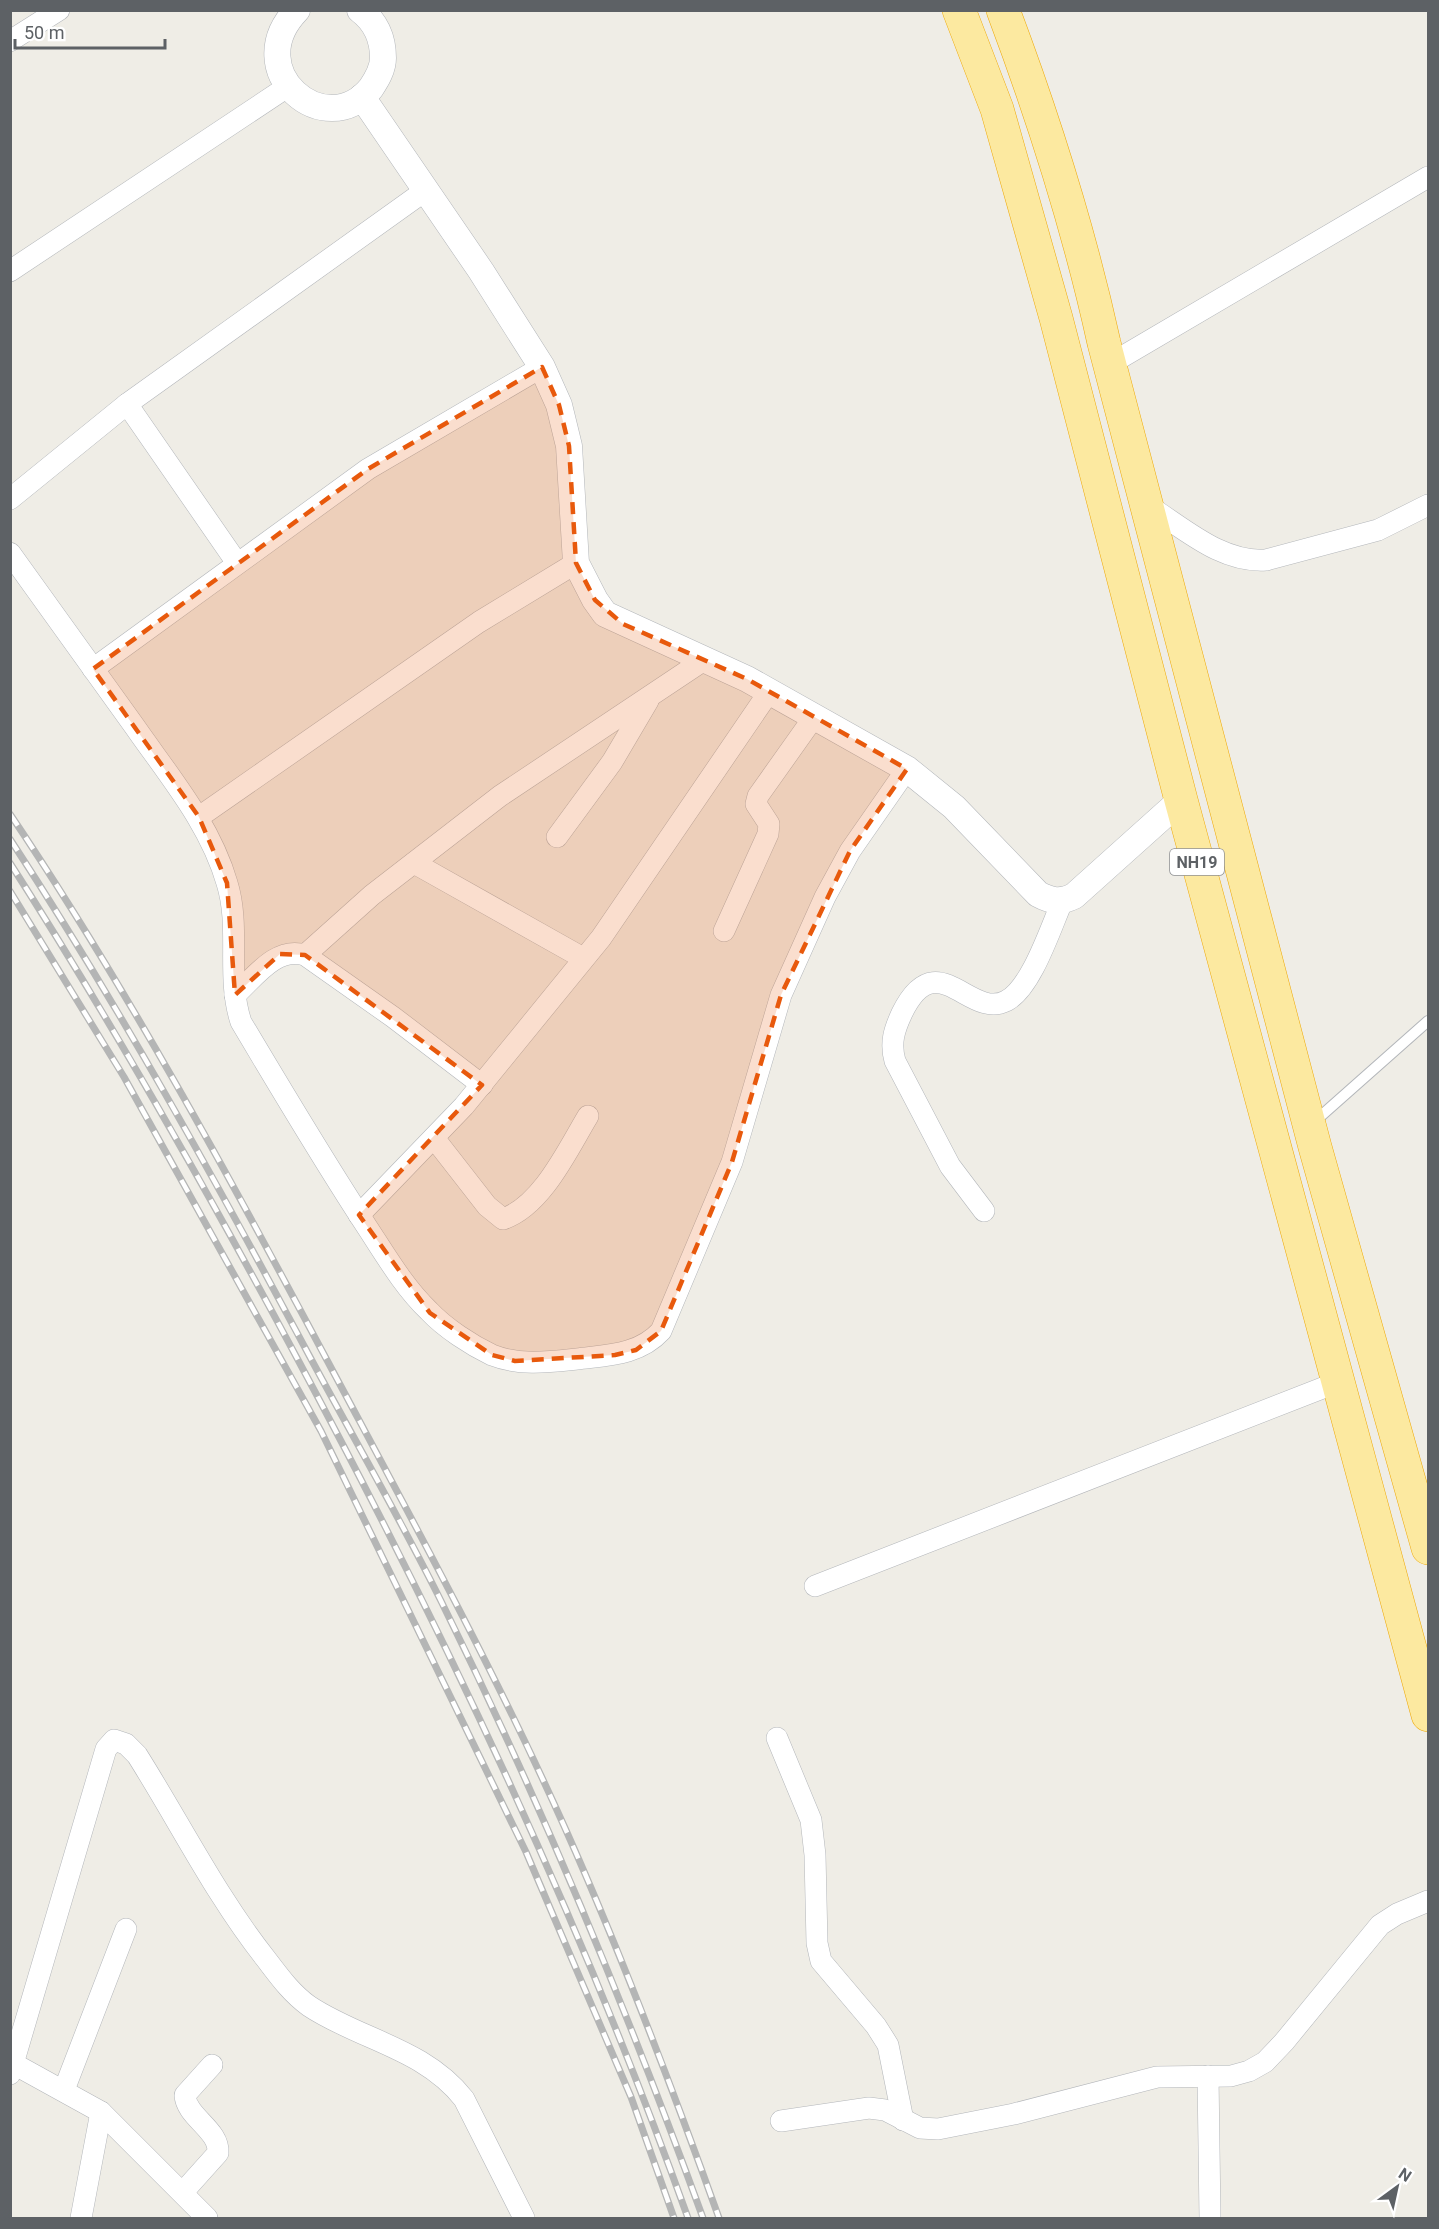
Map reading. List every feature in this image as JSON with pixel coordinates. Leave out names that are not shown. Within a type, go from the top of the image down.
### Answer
[{"type":"highway","name":"NH19","points":[[959,10],[996,109],[1034,242],[1181,800],[1428,1715]]},
{"type":"highway","name":"NH19","points":[[1003,10],[1032,88],[1087,266],[1110,364],[1310,1126],[1428,1548]]},
{"type":"street","points":[[10,41],[59,10]]},
{"type":"street","points":[[297,10],[279,35],[276,53],[279,72],[287,87],[301,99],[318,106],[335,107],[362,97],[377,80],[383,64],[383,46],[378,30],[360,10]]},
{"type":"street","points":[[10,271],[287,87]]},
{"type":"street","points":[[362,97],[542,367],[559,405],[569,446],[576,563],[605,614],[769,692],[907,769],[954,807],[1038,894],[1062,902]]},
{"type":"street","points":[[1110,364],[1428,177]]},
{"type":"street","points":[[10,499],[127,404],[426,190]]},
{"type":"street","points":[[93,669],[368,469],[542,367]]},
{"type":"street","points":[[127,404],[237,563]]},
{"type":"street","points":[[1147,505],[1225,555],[1247,561],[1266,560],[1378,530],[1428,505]]},
{"type":"street","points":[[10,553],[199,817],[227,883],[231,909],[235,995],[241,1022],[360,1215],[412,1293],[430,1313],[463,1338],[492,1355],[515,1361],[543,1363],[615,1355],[636,1350],[652,1341],[669,1314],[732,1162],[781,995],[825,897],[850,851],[907,769]]},
{"type":"street","points":[[199,817],[479,622],[576,563]]},
{"type":"street","points":[[305,955],[372,895],[500,796],[704,660]]},
{"type":"street","points":[[360,1215],[482,1085],[601,938],[769,692]]},
{"type":"street","points":[[556,837],[612,762],[652,695]]},
{"type":"street","points":[[724,932],[768,834],[768,824],[756,804],[758,796],[814,717]]},
{"type":"street","points":[[984,1211],[950,1166],[903,1078],[891,1047],[894,1030],[903,1010],[920,988],[932,982],[943,982],[984,1003],[997,1005],[1010,1000],[1025,982],[1062,902],[1074,896],[1181,800]]},
{"type":"street","points":[[414,863],[583,958]]},
{"type":"street","points":[[235,995],[280,954],[295,952],[305,955],[393,1017],[482,1085]]},
{"type":"street","points":[[434,1138],[487,1206],[503,1219],[514,1215],[544,1187],[588,1116]]},
{"type":"street","points":[[815,1586],[1338,1382]]},
{"type":"street","points":[[777,1738],[811,1820],[817,1943],[821,1961],[876,2026],[888,2045],[903,2120]]},
{"type":"street","points":[[207,2218],[101,2112],[64,2090],[12,2069],[106,1749],[114,1740],[126,1744],[137,1755],[242,1929],[290,1989],[318,2010],[426,2063],[452,2083],[464,2099],[524,2218]]},
{"type":"street","points":[[781,2121],[869,2108],[885,2110],[921,2128],[938,2129],[1014,2114],[1156,2077],[1231,2076],[1249,2071],[1265,2062],[1308,2015],[1380,1925],[1397,1914],[1428,1900]]},
{"type":"street","points":[[64,2090],[126,1929]]},
{"type":"street","points":[[183,2218],[185,2195],[218,2152],[215,2140],[189,2106],[184,2095],[212,2065]]},
{"type":"street","points":[[1208,2076],[1210,2218]]},
{"type":"street","points":[[81,2218],[101,2112]]},
{"type":"lane","points":[[1310,1126],[1428,1021]]},
{"type":"highlighted area","points":[[542,367],[559,405],[569,446],[576,563],[595,600],[623,624],[747,679],[907,769],[850,851],[781,995],[732,1162],[661,1331],[636,1350],[615,1355],[515,1361],[492,1355],[430,1313],[359,1215],[482,1085],[305,955],[280,954],[235,995],[227,883],[199,817],[93,669],[368,469]]},
{"type":"railway","points":[[10,814],[95,947],[176,1084],[291,1293],[451,1593],[510,1710],[565,1828],[665,2071],[719,2218]]},
{"type":"railway","points":[[10,839],[90,966],[203,1160],[394,1510],[442,1603],[514,1754],[581,1907],[644,2062],[703,2218]]},
{"type":"railway","points":[[10,863],[86,985],[229,1232],[406,1568],[509,1781],[557,1889],[647,2107],[688,2218]]},
{"type":"railway","points":[[10,891],[124,1077],[321,1431],[526,1852],[631,2097],[674,2218]]}]
